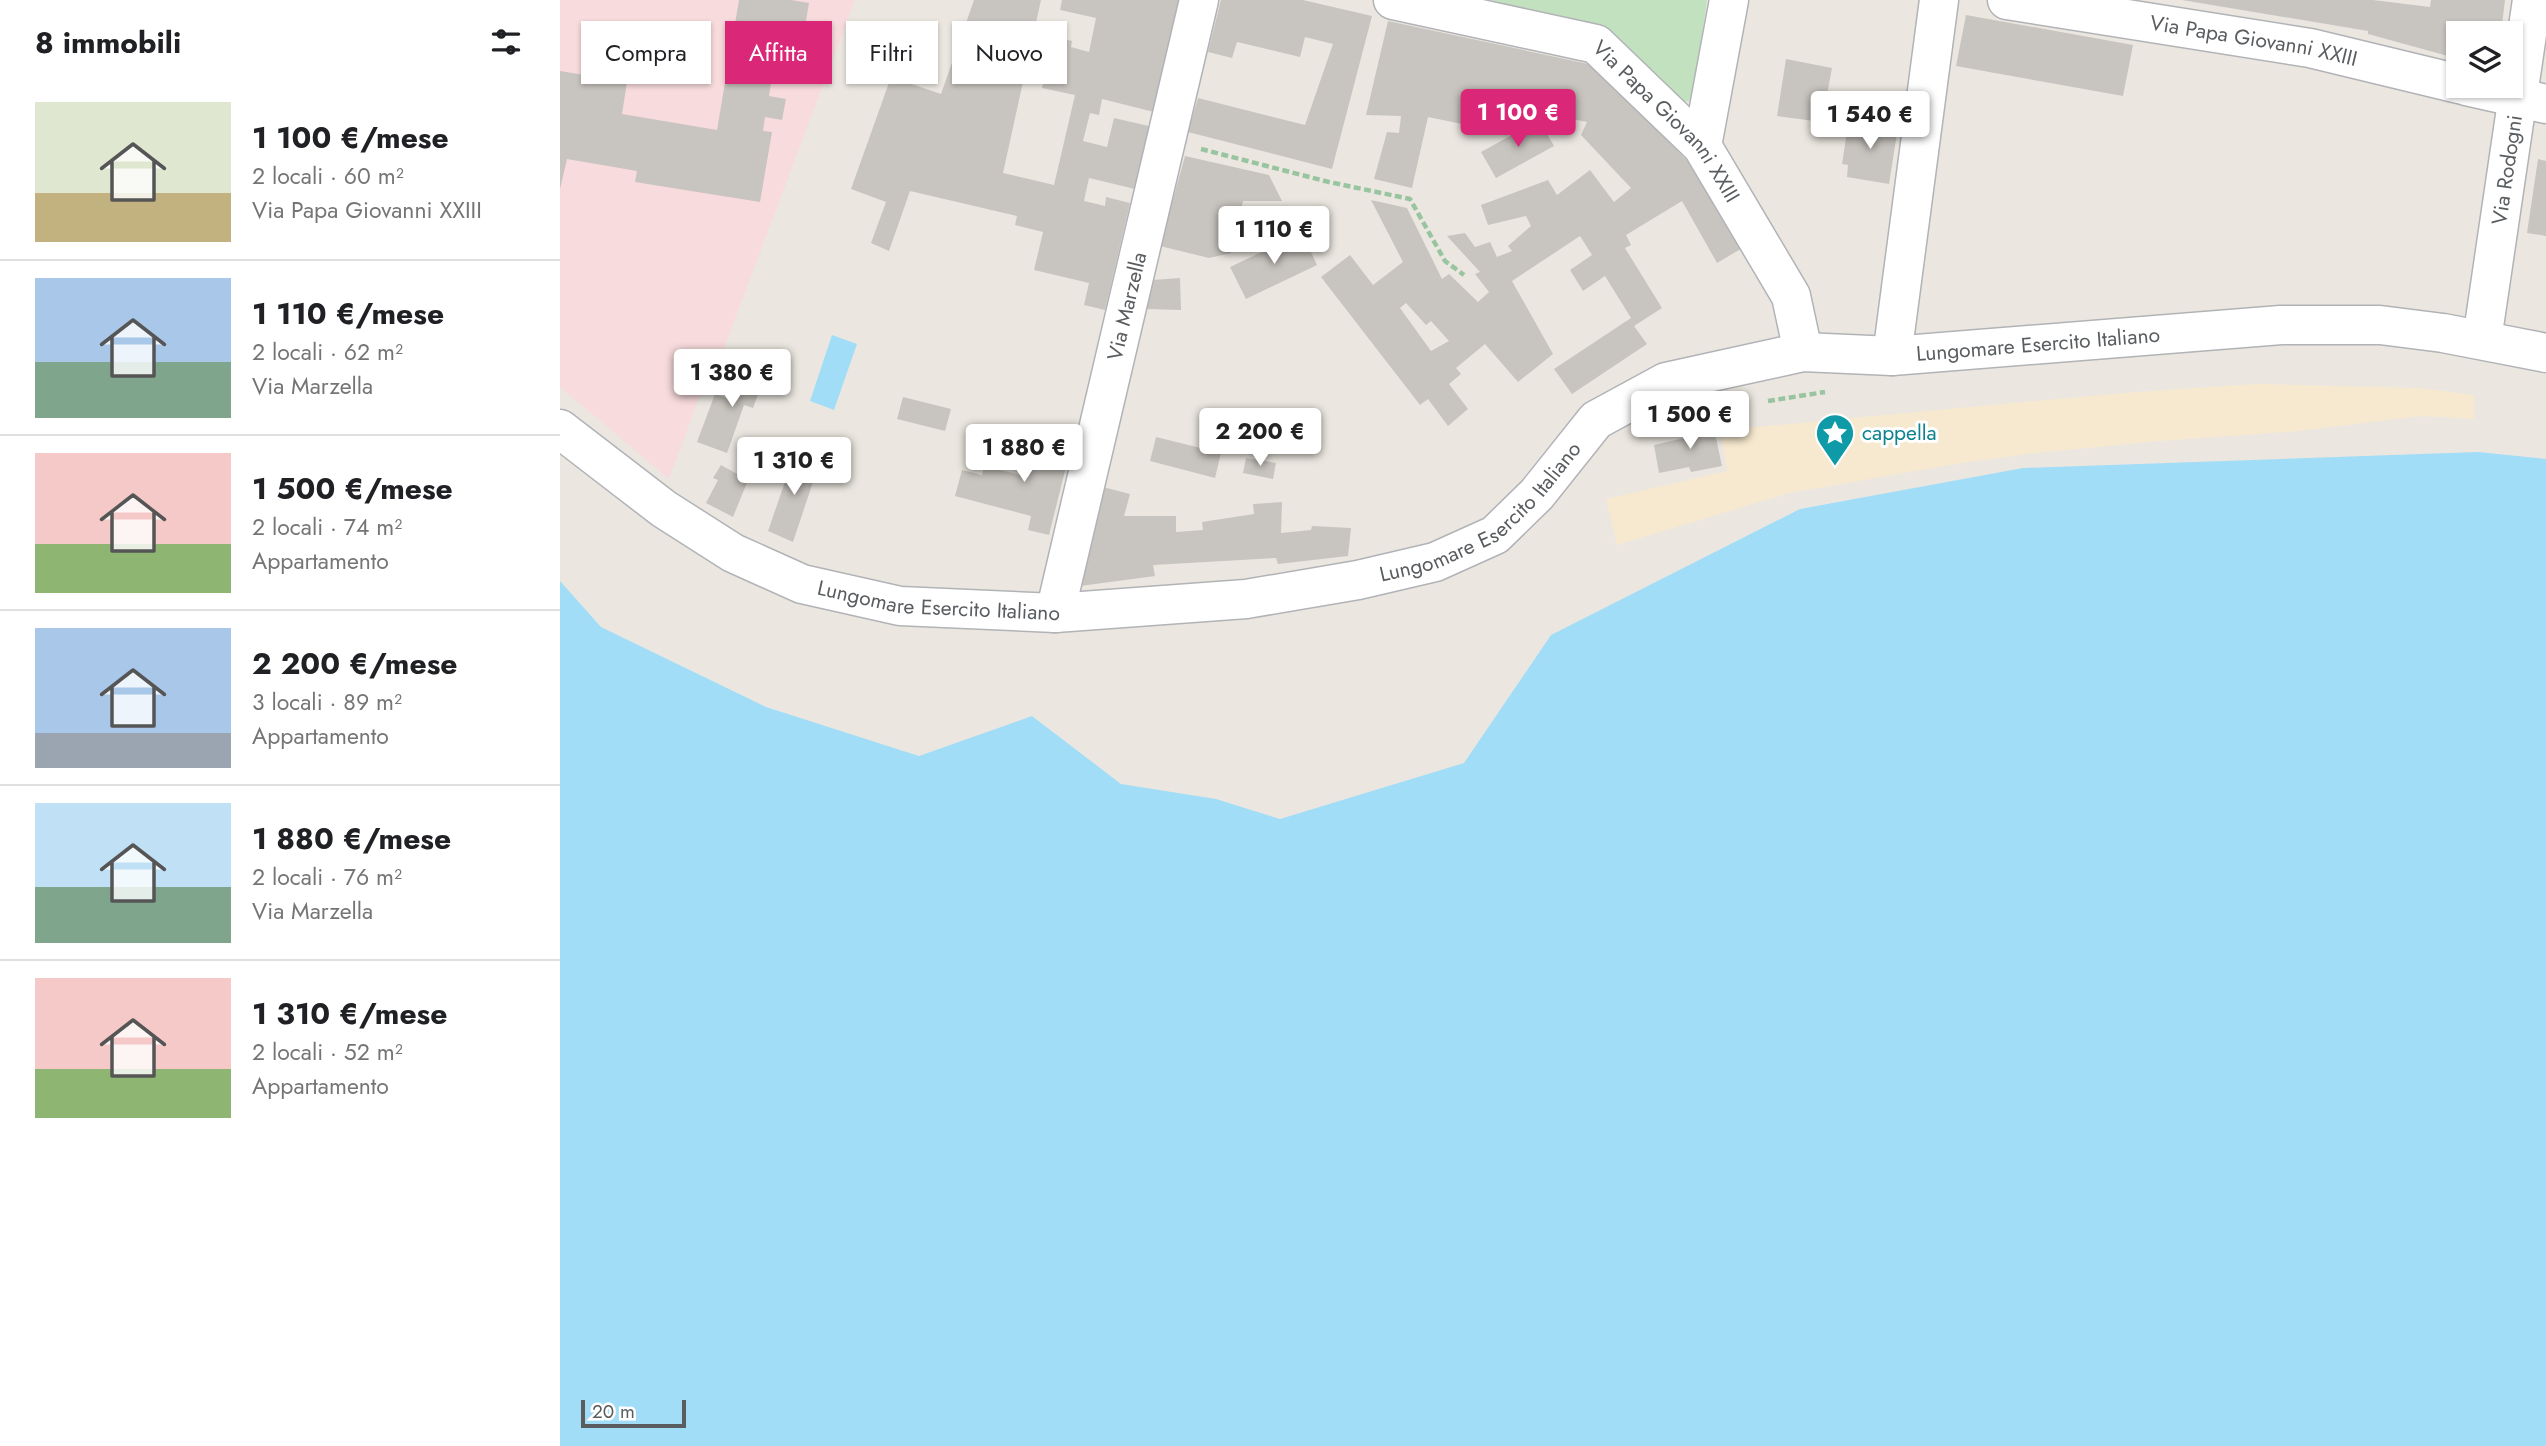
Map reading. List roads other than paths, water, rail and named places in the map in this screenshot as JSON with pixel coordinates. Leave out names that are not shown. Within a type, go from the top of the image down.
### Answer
[{"type":"street","name":"Via Marzella","points":[[1055,613],[1199,0]]},
{"type":"street","name":"Via Papa Giovanni XXIII","points":[[1393,0],[1596,44],[1702,146],[1791,296],[1803,352]]},
{"type":"street","points":[[1702,146],[1728,0]]},
{"type":"street","points":[[1892,356],[1939,0]]},
{"type":"street","name":"Via Papa Giovanni XXIII","points":[[2007,0],[2310,48],[2446,81]]},
{"type":"street","name":"Via Rodogni","points":[[2482,340],[2532,101],[2532,0]]},
{"type":"street","name":"Lungomare Esercito Italiano","points":[[560,429],[664,509],[733,553],[802,584],[900,606],[1055,613],[1246,599],[1358,580],[1435,562],[1495,535],[1538,494],[1596,420],[1666,382],[1803,352],[1892,356],[2281,324],[2380,325],[2482,340],[2546,353]]},
{"type":"water","points":[[832,335],[857,344],[834,410],[810,401]]},
{"type":"water","points":[[2478,452],[2546,459],[2546,1446],[560,1446],[560,581],[601,627],[766,707],[919,756],[1032,716],[1121,784],[1216,799],[1280,819],[1464,763],[1551,635],[1800,509],[2023,468]]},
{"type":"place","name":"cappella","points":[[1835,467]]}]
